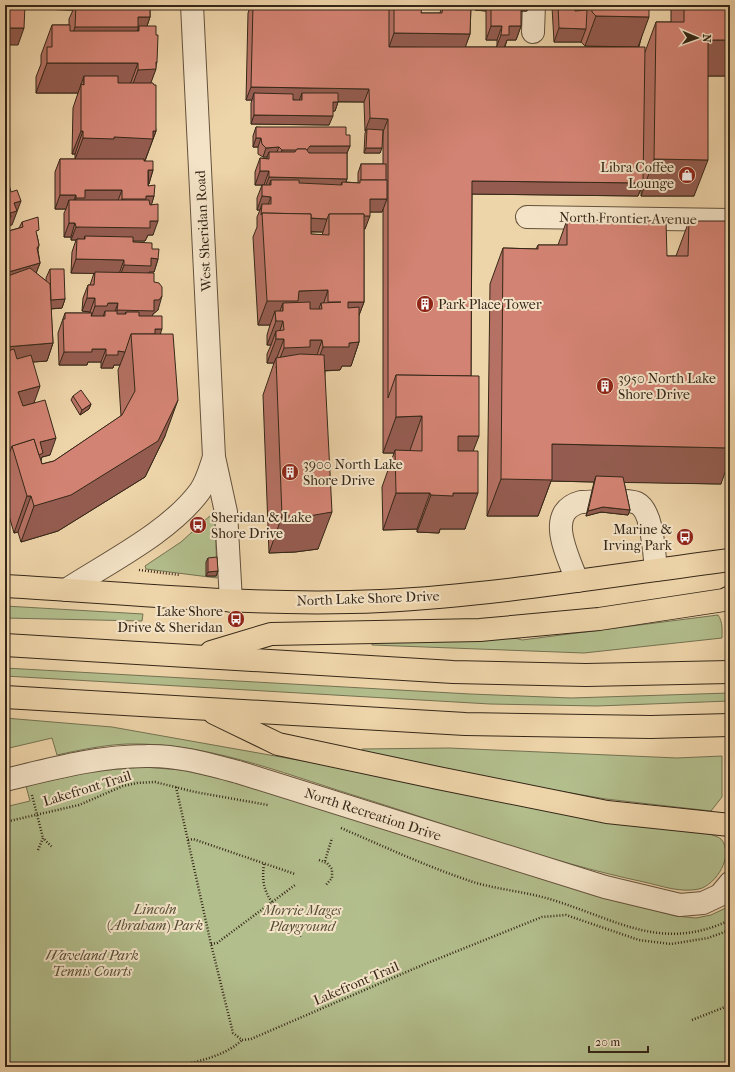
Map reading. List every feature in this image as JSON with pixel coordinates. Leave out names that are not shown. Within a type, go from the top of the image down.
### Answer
[{"type":"main road","name":"North Lake Shore Drive","points":[[5,586],[231,601],[381,601],[577,581],[730,560]]},
{"type":"main road","points":[[196,656],[271,634],[480,630],[599,619],[724,600],[730,597]]},
{"type":"main road","points":[[5,645],[453,672],[586,675],[724,672]]},
{"type":"main road","points":[[5,696],[465,724],[651,727],[724,725]]},
{"type":"main road","points":[[204,708],[278,744],[607,812],[730,825]]},
{"type":"street","name":"West Sheridan Road","points":[[192,5],[214,457],[226,512],[231,601]]},
{"type":"street","points":[[533,32],[534,5]]},
{"type":"street","name":"North Frontier Avenue","points":[[526,217],[730,220]]},
{"type":"street","name":"West Sheridan Road","points":[[66,590],[141,543],[185,509],[201,490],[214,457]]},
{"type":"street","points":[[577,581],[561,534],[560,524],[563,514],[568,508],[573,504],[581,502],[629,501],[637,503],[643,508],[650,527],[656,570]]},
{"type":"street","name":"North Recreation Drive","points":[[5,780],[89,761],[120,757],[146,756],[195,761],[299,790],[605,887],[680,905],[703,903],[720,895],[730,883]]},
{"type":"path","points":[[133,569],[182,575]]},
{"type":"path","points":[[28,775],[43,838],[52,847]]},
{"type":"path","name":"Lakefront Trail","points":[[5,822],[79,804],[123,786],[137,783],[155,782],[272,806]]},
{"type":"path","points":[[176,787],[211,944],[233,1033],[242,1040]]},
{"type":"path","points":[[337,826],[421,863],[472,881],[500,890],[555,901],[641,931],[665,934],[684,934],[702,930],[730,920]]},
{"type":"path","points":[[38,850],[43,838]]},
{"type":"path","points":[[325,861],[332,838]]},
{"type":"path","points":[[188,840],[193,839],[295,874]]},
{"type":"path","points":[[269,865],[270,860]]},
{"type":"path","points":[[319,860],[325,861],[330,866],[333,874],[325,886]]},
{"type":"path","points":[[264,864],[264,887],[272,902]]},
{"type":"path","points":[[211,944],[218,943],[295,885]]},
{"type":"path","points":[[275,900],[278,904]]},
{"type":"path","name":"Lakefront Trail","points":[[174,1067],[212,1057],[234,1048],[242,1040],[251,1039],[425,964],[542,917],[554,914],[566,915],[639,940],[671,944],[708,938],[730,930]]},
{"type":"path","points":[[692,1020],[730,1004]]},
{"type":"green space","points":[[212,514],[215,515],[217,578],[146,569],[145,566],[181,542]]},
{"type":"green space","points":[[5,606],[143,614],[142,621],[5,618]]},
{"type":"green space","points":[[718,615],[721,623],[722,638],[584,653],[372,645],[372,641],[451,641],[515,638],[522,640]]},
{"type":"green space","points":[[5,668],[470,694],[571,698],[730,693],[730,701],[597,706],[490,704],[5,676]]},
{"type":"green space","points":[[5,718],[112,727],[703,832],[721,839],[725,846],[725,861],[712,882],[699,889],[685,890],[671,888],[570,864],[497,842],[270,768],[213,753],[185,748],[127,744],[100,747],[57,755],[52,738],[5,749]]},
{"type":"green space","points":[[449,748],[677,758],[722,756],[722,797],[711,811],[606,799],[455,773],[362,753],[362,749]]},
{"type":"green space","name":"Lincoln (Abraham) Park","points":[[143,767],[182,770],[233,781],[606,898],[676,916],[696,918],[711,915],[730,906],[730,1067],[5,1067],[5,807],[30,801],[26,786],[94,771]]},
{"type":"building","points":[[5,5],[25,5],[24,28],[5,28]]},
{"type":"building","points":[[76,5],[150,5],[150,17],[138,17],[138,27],[75,27]]},
{"type":"building","name":"Park Place Tower","points":[[253,5],[389,5],[389,47],[645,47],[643,183],[472,181],[471,376],[396,375],[388,398],[388,119],[370,118],[369,89],[251,87]]},
{"type":"building","points":[[394,5],[419,5],[422,7],[421,13],[442,13],[445,5],[471,5],[470,34],[394,33]]},
{"type":"building","points":[[491,5],[521,5],[521,26],[509,26],[509,35],[501,35],[502,26],[491,26]]},
{"type":"building","points":[[558,5],[575,5],[575,11],[587,10],[586,29],[559,28]]},
{"type":"building","points":[[592,5],[649,5],[649,17],[596,16],[592,12]]},
{"type":"building","points":[[684,5],[730,5],[730,40],[708,40],[708,160],[654,159],[656,22],[684,22]]},
{"type":"building","points":[[52,25],[70,25],[70,31],[139,31],[139,26],[156,26],[156,35],[158,35],[156,69],[138,70],[138,63],[47,63],[47,47],[52,47]]},
{"type":"building","points":[[84,76],[118,76],[118,83],[153,83],[156,85],[156,131],[153,131],[153,139],[114,137],[114,139],[83,138],[83,131],[81,131],[81,84],[84,85]]},
{"type":"building","points":[[254,93],[293,94],[293,100],[302,100],[302,93],[338,93],[338,102],[333,102],[333,116],[254,115]]},
{"type":"building","points":[[256,127],[346,127],[346,135],[350,135],[350,146],[310,146],[307,150],[282,150],[279,147],[266,148],[262,144],[261,138],[256,138]]},
{"type":"building","points":[[367,129],[383,130],[382,148],[366,148]]},
{"type":"building","points":[[297,149],[306,149],[309,153],[347,153],[347,179],[269,177],[269,171],[260,171],[260,158],[269,159],[269,152],[295,152]]},
{"type":"building","points":[[60,159],[144,159],[144,161],[153,161],[153,170],[148,170],[148,186],[155,185],[154,196],[146,196],[146,199],[122,199],[122,190],[85,190],[85,198],[76,198],[76,195],[60,195]]},
{"type":"building","points":[[361,164],[386,164],[386,180],[361,180]]},
{"type":"building","points":[[271,180],[299,180],[299,183],[342,185],[342,182],[360,183],[360,180],[387,180],[387,199],[370,199],[370,216],[364,216],[364,214],[329,214],[327,219],[311,218],[311,214],[262,213],[261,215],[262,204],[271,204],[271,197],[262,196],[262,185],[271,185]]},
{"type":"building","points":[[8,181],[11,192],[17,190],[21,201],[14,203],[17,211],[10,213],[11,217],[5,219],[5,182]]},
{"type":"building","points":[[69,200],[149,200],[150,205],[158,204],[158,221],[150,221],[150,228],[76,227],[75,223],[69,223]]},
{"type":"building","points":[[262,213],[311,214],[311,234],[329,235],[329,214],[364,214],[364,302],[348,302],[348,308],[359,307],[359,342],[349,343],[349,347],[323,347],[322,340],[310,340],[310,347],[284,348],[284,339],[276,339],[276,331],[284,330],[283,321],[276,321],[275,311],[283,311],[283,303],[310,302],[310,309],[322,309],[321,303],[341,302],[328,302],[328,290],[299,291],[298,301],[267,301]]},
{"type":"building","points":[[38,217],[39,230],[36,231],[39,245],[37,248],[40,263],[5,273],[5,232],[23,227],[22,222]]},
{"type":"building","name":"3950 North Lake Shore Drive","points":[[567,220],[666,221],[667,256],[688,256],[689,221],[730,221],[730,448],[552,444],[552,480],[501,479],[503,248],[538,249],[538,245],[567,245]]},
{"type":"building","points":[[85,236],[133,237],[133,242],[152,243],[152,249],[159,249],[158,259],[151,258],[151,266],[124,265],[124,260],[76,259],[77,239],[85,239]]},
{"type":"building","points":[[30,268],[50,284],[53,343],[5,347],[5,277]]},
{"type":"building","points":[[50,269],[64,269],[65,299],[51,300]]},
{"type":"building","points":[[95,272],[154,273],[154,282],[159,283],[162,287],[162,296],[159,300],[154,300],[154,311],[117,310],[118,303],[108,303],[107,306],[95,306],[95,298],[87,298],[88,285],[94,285]]},
{"type":"building","points":[[105,311],[117,311],[117,314],[139,312],[139,316],[162,316],[162,329],[155,329],[155,334],[131,334],[125,352],[118,351],[118,355],[106,355],[106,349],[92,349],[92,352],[64,352],[63,319],[65,319],[65,313],[92,313],[91,316],[105,316]]},
{"type":"building","points":[[131,334],[173,334],[178,400],[158,441],[71,495],[34,506],[31,496],[27,496],[12,446],[34,439],[42,464],[54,461],[122,415],[135,391]]},
{"type":"building","points":[[14,349],[17,359],[31,355],[40,386],[18,392],[23,406],[45,400],[56,438],[40,442],[43,453],[39,455],[34,439],[12,446],[5,465],[5,352]]},
{"type":"building","points":[[300,354],[324,355],[332,512],[309,516],[282,516],[276,358]]},
{"type":"building","points":[[396,375],[479,376],[479,436],[458,436],[458,451],[478,451],[478,493],[453,493],[453,496],[431,495],[430,493],[396,493],[395,450],[422,451],[422,416],[396,417]]},
{"type":"building","points":[[81,390],[91,404],[82,410],[73,396]]},
{"type":"building","points":[[596,476],[623,477],[630,510],[603,507],[588,511]]},
{"type":"building","points":[[217,557],[218,571],[208,572],[208,558]]},
{"type":"place","name":"Libra Coffee Lounge","points":[[687,175]]},
{"type":"place","name":"Park Place Tower","points":[[425,304]]},
{"type":"place","name":"3950 North Lake Shore Drive","points":[[605,386]]},
{"type":"place","name":"3900 North Lake Shore Drive","points":[[290,472]]},
{"type":"place","name":"Sheridan & Lake Shore Drive","points":[[198,525]]},
{"type":"place","name":"Marine & Irving Park","points":[[685,537]]},
{"type":"place","name":"Lake Shore Drive & Sheridan","points":[[236,619]]},
{"type":"park label","name":"Morrie Mages Playground","points":[[302,918]]},
{"type":"park label","name":"Waveland Park Tennis Courts","points":[[92,964]]}]
